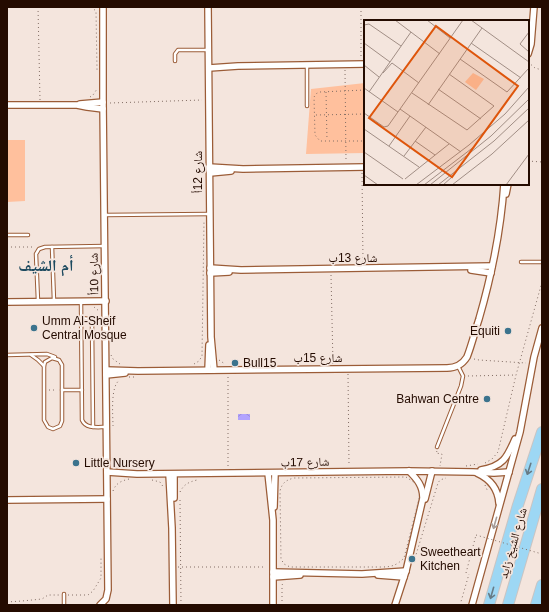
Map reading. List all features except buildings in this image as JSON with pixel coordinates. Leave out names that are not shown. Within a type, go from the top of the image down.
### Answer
[{"type":"highway","points":[[488,605],[542,432]]},
{"type":"highway","name":"شارع الشيخ زايد","points":[[508,605],[542,489]]},
{"type":"highway","points":[[536,605],[542,585]]},
{"type":"street","name":"شارع 10أ","points":[[100,605],[106,599],[108,590],[107,474],[110,427],[103,322],[106,301],[103,7]]},
{"type":"street","name":"شارع 12أ","points":[[208,7],[210,170],[207,214],[210,270],[211,370]]},
{"type":"street","points":[[529,51],[531,44],[534,7]]},
{"type":"street","points":[[209,65],[363,64]]},
{"type":"street","points":[[7,105],[103,105]]},
{"type":"street","points":[[210,170],[363,167]]},
{"type":"street","points":[[458,366],[463,362],[468,354],[487,290],[496,249],[504,185]]},
{"type":"street","points":[[502,208],[508,185]]},
{"type":"street","name":"شارع 13ب","points":[[210,270],[465,268],[492,266]]},
{"type":"street","name":"شارع 13ب","points":[[465,268],[491,273]]},
{"type":"street","points":[[7,302],[81,303],[106,301]]},
{"type":"street","points":[[472,605],[522,424],[533,364],[542,328]]},
{"type":"street","name":"شارع 15ب","points":[[106,372],[333,368],[450,368],[458,366]]},
{"type":"street","name":"شارع 17ب","points":[[473,472],[493,468],[504,460],[509,454],[522,424]]},
{"type":"street","points":[[395,605],[405,574],[423,492],[420,483],[409,471]]},
{"type":"street","name":"شارع 17ب","points":[[107,474],[409,471],[509,472]]},
{"type":"street","points":[[417,524],[422,512],[432,471]]},
{"type":"street","name":"شارع 17ب","points":[[473,472],[487,478],[494,485],[498,493],[499,508]]},
{"type":"street","points":[[272,473],[274,510],[272,572],[273,605]]},
{"type":"street","points":[[172,474],[174,518],[172,528],[173,605]]},
{"type":"street","points":[[7,500],[107,499]]},
{"type":"street","points":[[272,572],[301,572],[310,574],[405,574]]},
{"type":"lane","points":[[175,61],[175,54],[178,50],[209,50]]},
{"type":"lane","points":[[307,64],[307,106]]},
{"type":"lane","points":[[105,215],[207,214]]},
{"type":"lane","points":[[7,236],[28,236]]},
{"type":"lane","points":[[38,302],[37,250],[43,247],[105,246]]},
{"type":"lane","points":[[52,247],[54,302]]},
{"type":"lane","points":[[521,262],[542,262]]},
{"type":"lane","points":[[81,303],[83,422],[87,426],[110,427]]},
{"type":"lane","points":[[82,318],[90,318],[92,322],[94,427]]},
{"type":"lane","points":[[92,322],[103,322]]},
{"type":"lane","points":[[7,355],[49,354],[57,358],[62,365],[62,421],[58,427],[53,429],[48,427],[45,423],[44,366],[47,360],[57,358]]},
{"type":"lane","points":[[30,355],[44,366]]},
{"type":"lane","points":[[437,447],[461,386],[463,376],[458,366]]},
{"type":"lane","points":[[62,390],[82,390]]},
{"type":"lane","points":[[64,595],[64,605]]},
{"type":"path","points":[[38,7],[40,104]]},
{"type":"path","points":[[91,7],[96,11],[97,73]]},
{"type":"path","points":[[361,7],[363,64]]},
{"type":"path","points":[[529,63],[535,68],[542,70]]},
{"type":"path","points":[[345,64],[346,167]]},
{"type":"path","points":[[89,97],[93,95],[97,87]]},
{"type":"path","points":[[364,90],[326,91],[315,95],[316,138],[320,141],[364,141]]},
{"type":"path","points":[[326,91],[327,141]]},
{"type":"path","points":[[103,105],[209,100]]},
{"type":"path","points":[[315,116],[364,114]]},
{"type":"path","points":[[529,162],[542,162]]},
{"type":"path","points":[[363,167],[364,269]]},
{"type":"path","points":[[194,365],[202,356],[207,214]]},
{"type":"path","points":[[7,247],[34,247],[37,250]]},
{"type":"path","points":[[331,269],[333,368]]},
{"type":"path","points":[[485,463],[492,459],[498,452],[516,375],[542,282]]},
{"type":"path","points":[[81,303],[93,306],[97,309],[103,322]]},
{"type":"path","points":[[218,358],[228,365],[228,468]]},
{"type":"path","points":[[472,362],[472,358],[479,360],[533,364]]},
{"type":"path","points":[[348,374],[349,472]]},
{"type":"path","points":[[463,376],[516,375]]},
{"type":"path","points":[[128,378],[143,377]]},
{"type":"path","points":[[110,427],[114,388],[117,382],[122,378]]},
{"type":"path","points":[[44,390],[62,390]]},
{"type":"path","points":[[437,447],[436,453],[442,454],[440,467]]},
{"type":"path","points":[[113,457],[118,465],[123,468]]},
{"type":"path","points":[[466,466],[479,464]]},
{"type":"path","points":[[406,477],[418,485],[421,491],[420,497],[404,558],[392,567],[290,567],[284,564],[281,559],[280,490],[282,484],[288,480],[294,478],[406,477]]},
{"type":"path","points":[[415,560],[438,483],[440,480],[452,477]]},
{"type":"path","points":[[112,494],[116,485],[121,481],[129,479]]},
{"type":"path","points":[[148,480],[160,482],[164,489]]},
{"type":"path","points":[[181,605],[180,492],[183,486],[188,482],[196,480]]},
{"type":"path","points":[[481,481],[488,492]]},
{"type":"path","points":[[466,573],[476,534],[542,554]]},
{"type":"path","points":[[7,602],[42,599],[48,596],[88,595],[92,592],[101,578],[101,558]]},
{"type":"path","points":[[172,567],[272,572]]},
{"type":"path","points":[[460,605],[469,574]]},
{"type":"path","points":[[282,605],[282,585],[284,582]]},
{"type":"shaded area","points":[[364,83],[364,153],[306,154],[311,89]]},
{"type":"shaded area","points":[[7,140],[25,140],[25,201],[7,202]]},
{"type":"water","points":[[238,414],[250,414],[250,420],[238,420]]},
{"type":"place","name":"Umm Al-Sheif Central Mosque","points":[[34,328]]},
{"type":"place","name":"Equiti","points":[[508,331]]},
{"type":"place","name":"Bull15","points":[[235,363]]},
{"type":"place","name":"Bahwan Centre","points":[[487,399]]},
{"type":"place","name":"Little Nursery","points":[[76,463]]},
{"type":"place","name":"Sweetheart Kitchen","points":[[412,559]]},
{"type":"district","name":"أم الشيف","points":[[46,265]]}]
